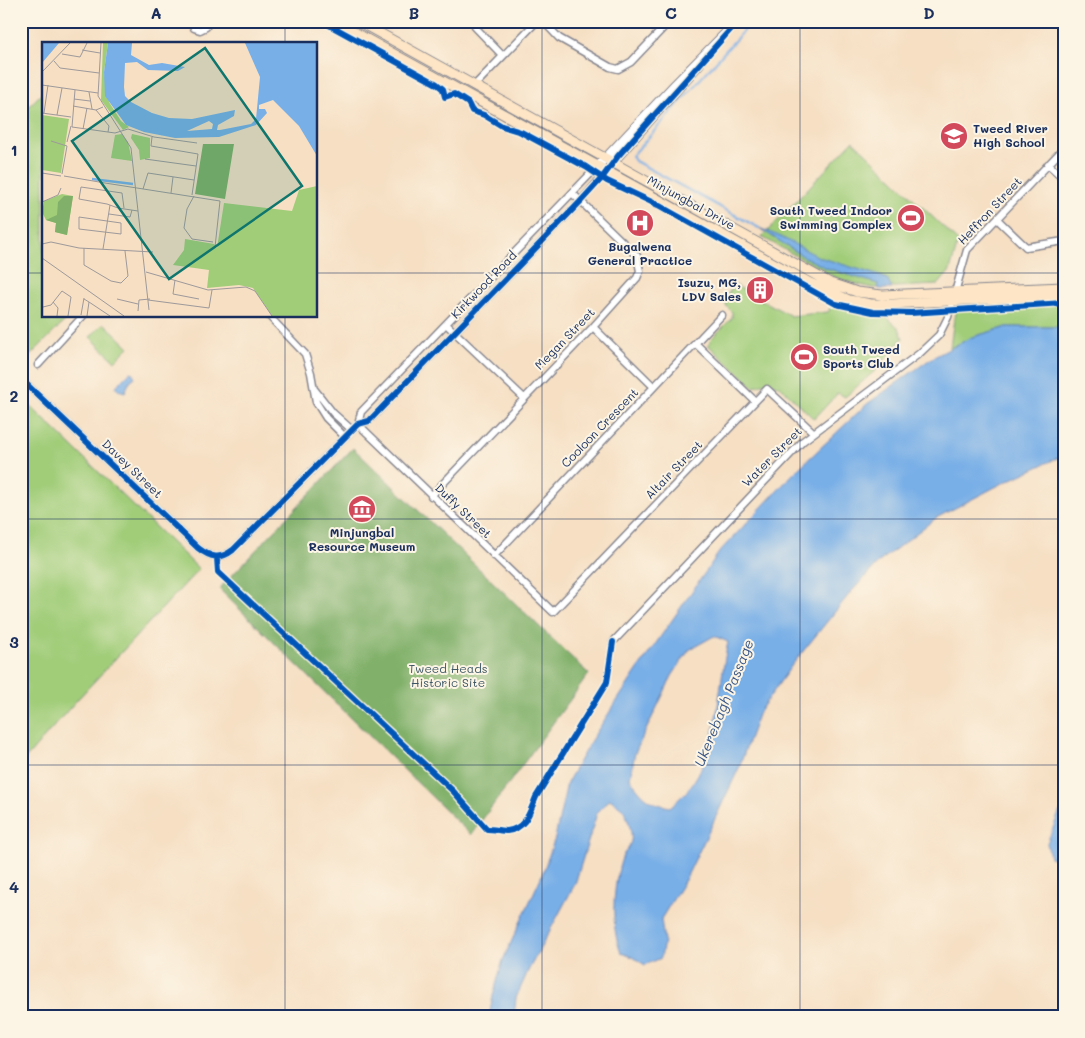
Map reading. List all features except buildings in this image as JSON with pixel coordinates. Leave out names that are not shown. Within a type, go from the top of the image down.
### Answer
[{"type":"main road","name":"Minjungbal Drive","points":[[334,21],[810,283],[838,296],[871,304],[891,304],[953,296],[1064,286]]},
{"type":"main road","name":"Minjungbal Drive","points":[[358,21],[812,274],[839,286],[857,292],[882,295],[1064,295]]},
{"type":"main road","points":[[465,93],[474,86]]},
{"type":"street","points":[[191,21],[194,28],[200,30],[205,28],[208,21]]},
{"type":"street","points":[[473,21],[476,28],[502,56]]},
{"type":"street","points":[[474,86],[537,21]]},
{"type":"street","points":[[543,21],[559,38],[610,67],[618,69],[631,62],[670,21]]},
{"type":"street","name":"Kirkwood Road","points":[[233,550],[358,424],[369,421],[580,202],[606,171],[609,161],[675,84],[737,21]]},
{"type":"street","name":"Heffron Street","points":[[953,296],[965,254],[1064,148]]},
{"type":"street","name":"Kirkwood Road","points":[[358,424],[361,412],[598,166],[609,161]]},
{"type":"street","points":[[1048,164],[1064,179]]},
{"type":"street","name":"Megan Street","points":[[431,496],[593,327],[637,278],[640,271],[637,256],[572,193]]},
{"type":"street","points":[[997,219],[1026,247],[1064,241]]},
{"type":"street","name":"Water Street","points":[[613,642],[778,466],[813,432],[932,342],[944,327],[953,296]]},
{"type":"street","name":"Cooloon Crescent","points":[[494,556],[722,315]]},
{"type":"street","points":[[38,365],[81,318]]},
{"type":"street","points":[[271,318],[306,354],[315,399],[319,409],[345,437]]},
{"type":"street","points":[[446,324],[524,398]]},
{"type":"street","points":[[593,327],[654,387]]},
{"type":"street","points":[[696,344],[755,401]]},
{"type":"street","name":"Davey Street","points":[[21,378],[198,548],[210,557],[217,558],[223,557],[233,550]]},
{"type":"street","points":[[314,389],[330,409],[352,430]]},
{"type":"street","name":"Altair Street","points":[[553,612],[767,389],[813,432]]},
{"type":"street","name":"Duffy Street","points":[[358,424],[553,612]]},
{"type":"green space","points":[[42,93],[42,318],[68,318],[21,365],[21,114]]},
{"type":"green space","points":[[853,141],[960,243],[957,246],[950,271],[938,285],[872,288],[838,279],[762,237]]},
{"type":"green space","name":"South Tweed Sports Club","points":[[735,285],[791,316],[828,312],[830,309],[829,303],[870,314],[883,314],[899,328],[903,338],[877,369],[845,397],[838,393],[814,419],[780,386],[768,382],[754,387],[709,346],[710,340],[732,318],[732,312],[726,306],[725,297]]},
{"type":"green space","points":[[1064,299],[1064,327],[1007,327],[972,337],[950,348],[956,304]]},
{"type":"green space","points":[[104,323],[129,347],[115,361],[90,337]]},
{"type":"green space","points":[[21,397],[199,569],[75,702],[21,764]]},
{"type":"green space","name":"Tweed Heads Historic Site","points":[[353,448],[589,674],[471,835],[219,589]]},
{"type":"water","points":[[759,228],[779,236],[819,257],[887,279],[892,289],[879,289],[878,284],[826,268],[804,257]]},
{"type":"water","name":"Ukerebagh Passage","points":[[1007,327],[1064,327],[1064,455],[1003,483],[936,518],[879,562],[851,592],[792,665],[759,712],[738,770],[685,880],[661,919],[664,941],[661,958],[645,965],[633,957],[621,953],[615,931],[614,918],[616,880],[622,858],[631,841],[631,834],[626,814],[621,807],[610,799],[597,813],[575,884],[528,971],[516,998],[514,1017],[489,1017],[503,960],[542,875],[555,838],[567,783],[590,742],[636,672],[720,551],[796,471],[867,404],[932,358],[972,337]],"holes":[[[714,636],[728,642],[712,739],[698,775],[687,791],[670,807],[651,801],[638,790],[630,778],[635,753],[672,676],[689,650]]]},
{"type":"water","points":[[132,372],[135,377],[130,381],[125,392],[118,390],[117,385]]},
{"type":"water","points":[[1064,808],[1064,860],[1061,861],[1050,857],[1047,843],[1060,811]]},
{"type":"waterway","points":[[752,21],[632,156],[635,161],[759,228]]},
{"type":"cycle path","points":[[322,21],[437,84],[443,89],[445,97],[454,94],[468,103],[472,111],[484,115],[502,126],[521,132],[586,167],[607,181],[658,205],[836,304],[873,312],[911,313],[1064,303]]},
{"type":"cycle path","points":[[21,379],[198,548],[211,556],[224,555],[233,550],[358,424],[369,421],[580,202],[602,178],[618,156],[738,21]]},
{"type":"cycle path","points":[[217,558],[218,572],[453,791],[487,829],[513,830],[519,827],[526,819],[536,797],[607,682],[613,642]]},
{"type":"place","name":"Tweed River High School","points":[[954,136]]},
{"type":"place","name":"South Tweed Indoor Swimming Complex","points":[[911,218]]},
{"type":"place","name":"Bugalwena General Practice","points":[[640,223]]},
{"type":"place","name":"Isuzu, MG, LDV Sales","points":[[760,290]]},
{"type":"place","name":"South Tweed Sports Club","points":[[804,357]]},
{"type":"place","name":"Minjungbal Resource Museum","points":[[362,509]]}]
